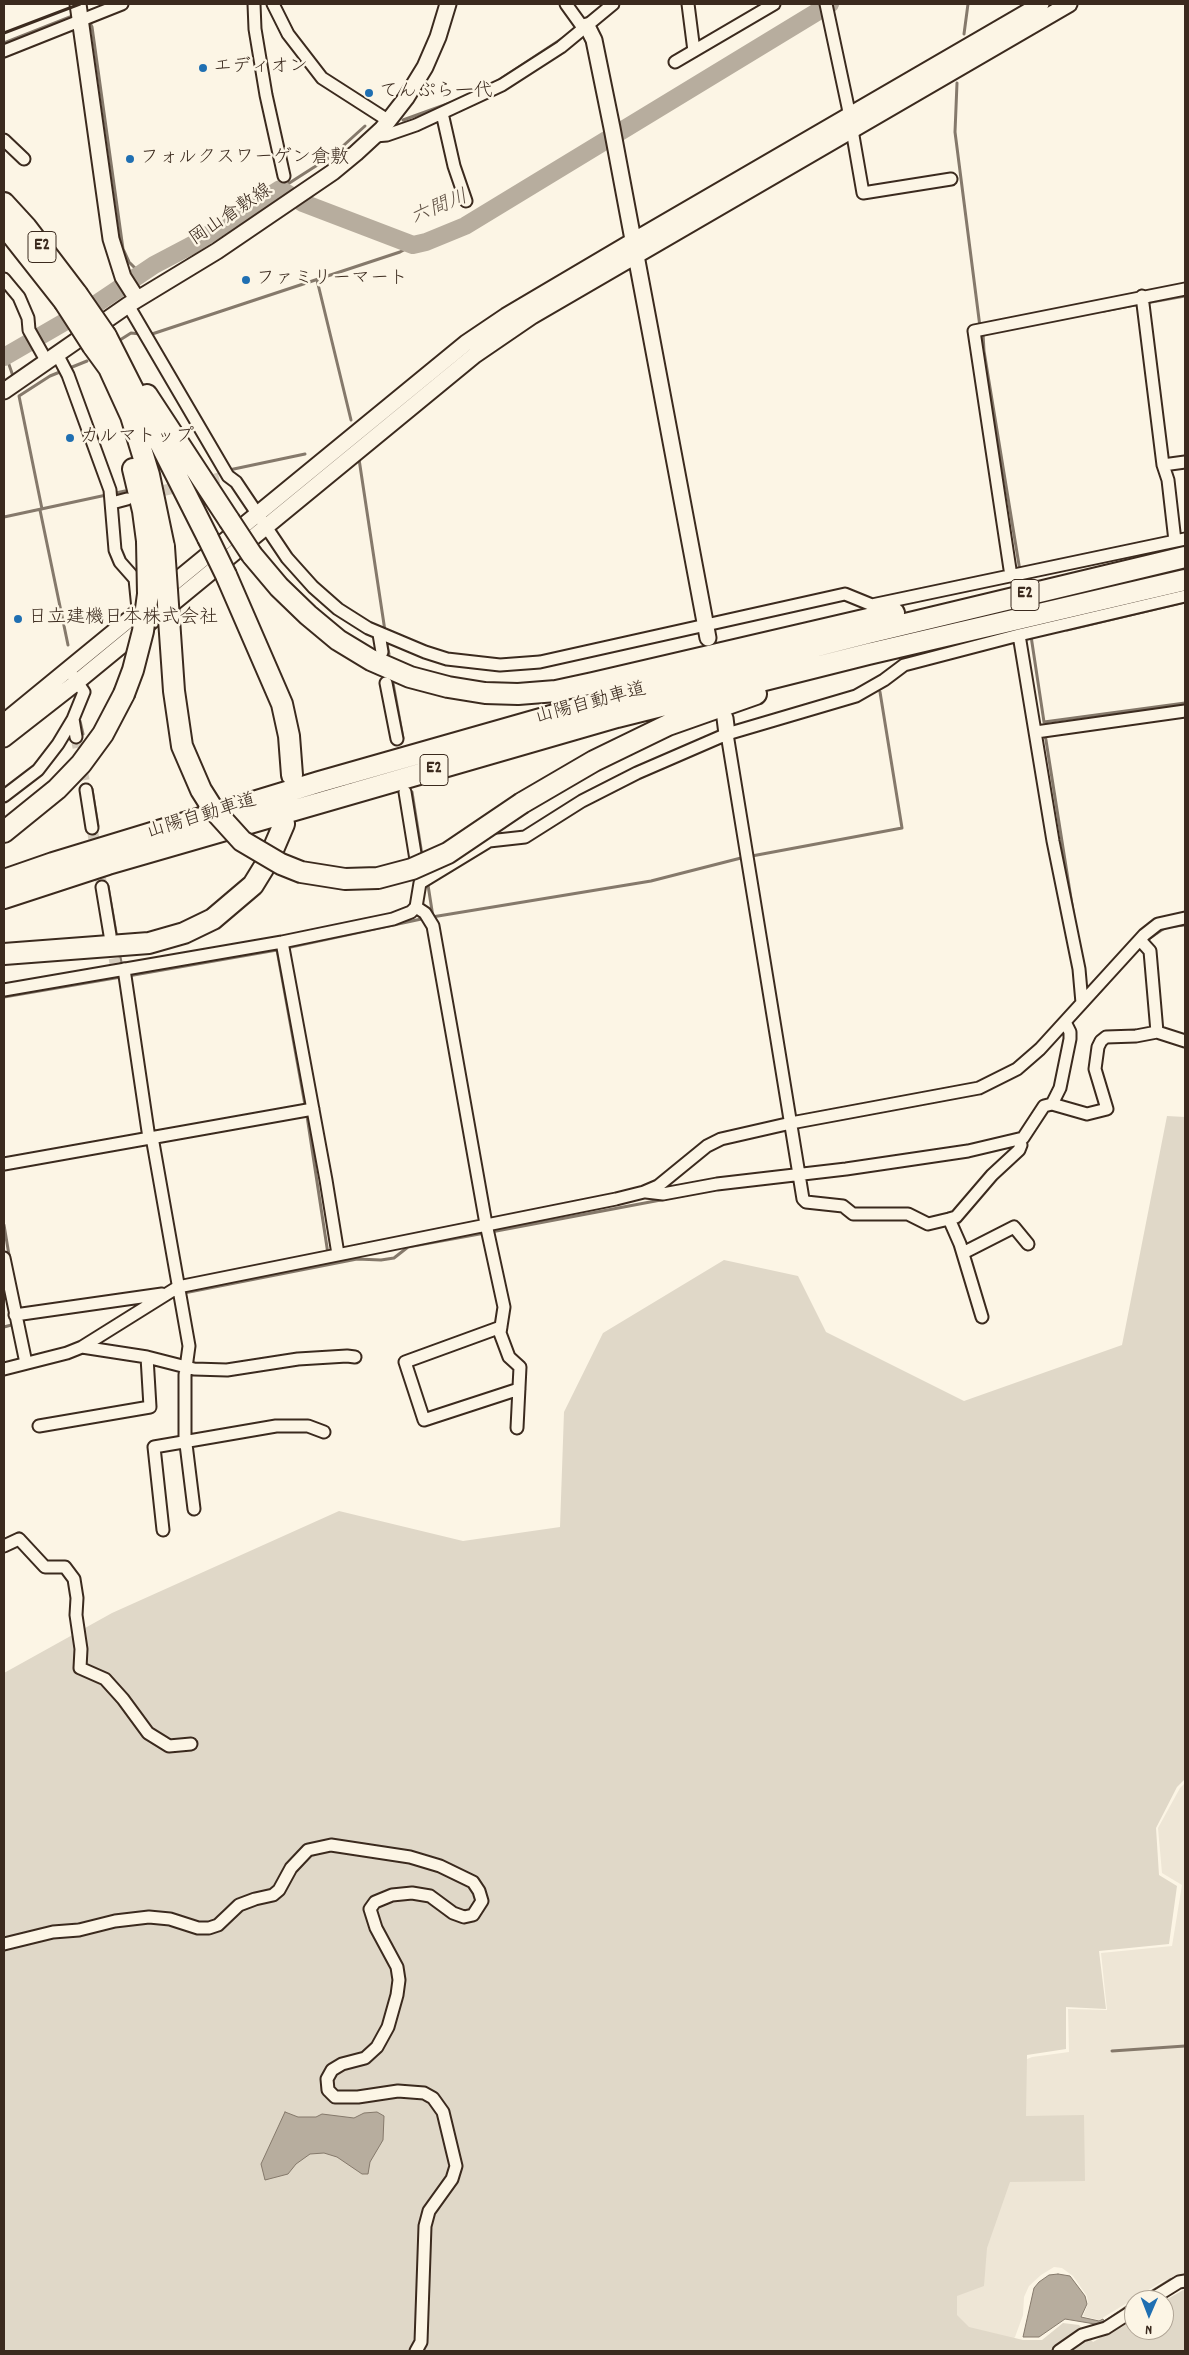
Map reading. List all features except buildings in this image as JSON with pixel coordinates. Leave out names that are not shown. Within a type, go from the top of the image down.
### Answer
[{"type":"highway","name":"E2","points":[[4,203],[31,234],[99,341]]},
{"type":"highway","name":"E2","points":[[4,225],[70,297]]},
{"type":"highway","points":[[99,341],[122,356],[252,554],[279,587],[338,640],[372,660],[410,677],[448,687],[485,693],[518,694],[574,687],[863,627]]},
{"type":"highway","points":[[99,341],[208,538],[272,676],[282,704],[289,736],[292,775]]},
{"type":"highway","points":[[99,341],[131,416],[149,475],[177,723],[182,746],[201,790],[213,809],[242,841],[274,860],[301,872],[345,880],[378,878],[412,869],[448,853],[522,803],[594,761],[668,725],[868,654]]},
{"type":"highway","points":[[4,832],[57,789],[81,764],[103,734],[124,694],[133,670],[143,631],[156,544]]},
{"type":"highway","name":"山陽自動車道","points":[[4,880],[53,863],[318,782],[863,627],[960,611],[1182,546]]},
{"type":"highway","name":"山陽自動車道","points":[[4,898],[108,864],[617,717],[868,654],[1185,580]]},
{"type":"highway","points":[[4,954],[149,943],[184,933],[213,919],[253,885],[269,859],[284,824]]},
{"type":"street","points":[[4,51],[82,15],[122,4]]},
{"type":"street","points":[[254,4],[255,29],[266,95],[284,176]]},
{"type":"street","points":[[273,4],[288,34],[322,78],[389,121]]},
{"type":"street","name":"岡山倉敷線","points":[[11,386],[59,364],[133,299],[217,250],[287,203],[332,172],[375,136],[406,98],[425,67],[438,37],[448,4]]},
{"type":"street","points":[[566,4],[594,40],[707,632]]},
{"type":"street","points":[[688,4],[694,51]]},
{"type":"street","points":[[675,62],[774,4]]},
{"type":"street","points":[[4,738],[73,676],[260,521],[466,343],[506,316],[635,248],[850,121],[1040,4]]},
{"type":"street","points":[[850,121],[1069,4]]},
{"type":"street","points":[[375,136],[388,135],[442,113],[502,85],[528,70],[609,5]]},
{"type":"street","points":[[828,9],[863,193],[951,179]]},
{"type":"street","points":[[82,15],[111,240],[145,335],[225,475],[236,482],[260,521],[287,558],[313,587],[338,609],[383,636],[447,659],[475,664],[520,664],[558,659],[707,632],[845,594],[872,605],[1018,575],[1182,546],[1163,465],[1143,301]]},
{"type":"street","points":[[442,113],[454,166],[466,201]]},
{"type":"street","points":[[4,140],[24,159]]},
{"type":"street","points":[[4,279],[19,297],[28,318],[29,330],[37,346],[59,364],[111,498],[115,550],[120,562],[135,579],[138,611]]},
{"type":"street","points":[[1018,575],[974,331],[1143,301],[1185,289]]},
{"type":"street","points":[[1163,465],[1185,462]]},
{"type":"street","points":[[111,498],[126,499]]},
{"type":"street","points":[[4,722],[73,676],[138,611],[260,521]]},
{"type":"street","points":[[420,883],[489,841],[525,837],[582,802],[637,773],[727,734],[856,696],[904,666],[1026,633],[1185,596]]},
{"type":"street","points":[[1026,633],[1042,731],[1053,841],[1079,968],[1082,1003]]},
{"type":"street","points":[[382,652],[383,636]]},
{"type":"street","points":[[4,796],[38,770],[58,744],[84,692],[73,676]]},
{"type":"street","points":[[386,682],[397,739]]},
{"type":"street","points":[[1042,731],[1185,711]]},
{"type":"street","points":[[725,718],[803,1199],[806,1202],[843,1206],[853,1214],[908,1214],[928,1224],[949,1219],[956,1217],[992,1175],[1019,1150],[1019,1142]]},
{"type":"street","points":[[72,719],[76,737]]},
{"type":"street","points":[[86,790],[92,828]]},
{"type":"street","points":[[4,990],[283,947],[393,919],[411,912],[416,907],[420,883],[405,792]]},
{"type":"street","points":[[102,887],[110,935]]},
{"type":"street","points":[[416,907],[428,918],[433,926],[487,1230],[504,1307],[500,1333],[510,1357],[520,1367],[517,1428]]},
{"type":"street","points":[[4,1369],[67,1353],[82,1347],[178,1287],[332,1256],[487,1230],[644,1192],[658,1186],[707,1146],[721,1139],[791,1123],[979,1088],[1017,1069],[1040,1049],[1158,924],[1185,918]]},
{"type":"street","points":[[1142,942],[1150,951],[1157,1032]]},
{"type":"street","points":[[283,947],[332,1256]]},
{"type":"street","points":[[121,971],[189,1346],[185,1375],[186,1441],[194,1509]]},
{"type":"street","points":[[1049,1105],[1060,1088],[1070,1039],[1070,1032],[1065,1022]]},
{"type":"street","points":[[644,1192],[663,1194],[1019,1142],[1044,1106],[1049,1105],[1087,1114],[1107,1109],[1095,1069],[1101,1041],[1116,1036],[1136,1036],[1157,1032],[1185,1041]]},
{"type":"street","points":[[4,1164],[308,1110]]},
{"type":"street","points":[[949,1219],[963,1253],[982,1317]]},
{"type":"street","points":[[963,1253],[1014,1227],[1028,1244]]},
{"type":"street","points":[[4,1258],[13,1321],[26,1363]]},
{"type":"street","points":[[13,1321],[164,1294]]},
{"type":"street","points":[[501,1327],[405,1362],[424,1420],[519,1388]]},
{"type":"street","points":[[82,1347],[147,1357],[194,1369],[227,1370],[298,1359],[355,1357]]},
{"type":"street","points":[[39,1426],[150,1407],[147,1357]]},
{"type":"street","points":[[162,1530],[154,1447],[186,1441],[194,1442],[276,1426],[308,1426],[324,1432]]},
{"type":"street","points":[[4,1546],[20,1539],[44,1567],[65,1567],[74,1578],[77,1598],[76,1614],[81,1649],[80,1668],[105,1679],[124,1699],[148,1733],[169,1746],[191,1744]]},
{"type":"street","points":[[4,1944],[53,1932],[79,1930],[115,1921],[149,1917],[170,1919],[198,1928],[209,1928],[218,1925],[239,1906],[255,1899],[273,1895],[280,1890],[292,1868],[308,1850],[332,1846],[410,1856],[440,1866],[473,1882],[479,1891],[482,1902],[473,1915],[464,1917],[452,1913],[430,1896],[412,1893],[392,1895],[375,1902],[370,1909],[376,1928],[397,1968],[399,1980],[397,1994],[388,2027],[377,2047],[365,2058],[342,2064],[332,2070],[327,2079],[328,2090],[335,2097],[358,2097],[398,2091],[424,2093],[433,2098],[444,2112],[456,2166],[452,2179],[429,2211],[425,2226],[421,2342],[416,2351]]},
{"type":"street","points":[[1167,2290],[1185,2281]]},
{"type":"street","points":[[1059,2351],[1082,2335],[1106,2328],[1124,2316]]},
{"type":"shaded area","points":[[1167,1116],[1185,1117],[1185,1779],[1177,1787],[1156,1828],[1159,1875],[1177,1886],[1169,1944],[1099,1951],[1106,2009],[1066,2007],[1066,2049],[1027,2055],[1026,2116],[1084,2115],[1085,2181],[1010,2182],[987,2248],[984,2286],[957,2296],[957,2315],[969,2327],[1023,2340],[1042,2340],[1063,2323],[1079,2325],[1093,2342],[1124,2324],[1124,2340],[1174,2340],[1174,2295],[1185,2289],[1185,2351],[4,2351],[4,1673],[112,1613],[339,1511],[463,1541],[560,1527],[564,1412],[603,1333],[724,1260],[798,1276],[826,1332],[964,1401],[1122,1345]]},
{"type":"shaded area","points":[[1185,1783],[1185,2273],[1163,2281],[1148,2290],[1124,2290],[1124,2305],[1099,2320],[1083,2316],[1088,2304],[1087,2296],[1073,2276],[1062,2268],[1054,2267],[1029,2286],[1024,2297],[1023,2315],[1015,2337],[1003,2349],[963,2346],[942,2290],[1008,2067],[1032,2057],[1069,2052],[1068,2009],[1107,2010],[1101,1953],[1172,1946],[1182,1885],[1162,1873],[1158,1828],[1180,1788]]},
{"type":"shaded area","points":[[285,2112],[298,2117],[316,2117],[322,2114],[354,2118],[364,2113],[377,2112],[384,2116],[383,2140],[370,2162],[368,2174],[362,2174],[337,2157],[324,2153],[310,2154],[296,2164],[288,2174],[265,2180],[261,2164]]},
{"type":"shaded area","points":[[1049,2275],[1070,2276],[1085,2296],[1087,2304],[1081,2317],[1099,2321],[1103,2319],[1105,2323],[1101,2325],[1065,2319],[1039,2337],[1023,2337],[1034,2288]]},
{"type":"waterway","name":"六間川","points":[[4,357],[99,302],[154,265],[192,245],[280,189],[303,203],[413,245],[426,242],[465,226],[830,4]]},
{"type":"waterway","points":[[964,34],[968,4]]},
{"type":"waterway","points":[[4,43],[75,15]]},
{"type":"waterway","points":[[88,19],[92,27],[123,249],[129,262],[141,274]]},
{"type":"waterway","points":[[496,82],[566,36]]},
{"type":"waterway","points":[[957,83],[955,132],[980,327]]},
{"type":"waterway","points":[[403,120],[450,103]]},
{"type":"waterway","points":[[280,189],[333,155],[365,126]]},
{"type":"waterway","points":[[149,335],[400,252],[413,245]]},
{"type":"waterway","points":[[317,280],[351,420]]},
{"type":"waterway","points":[[1146,303],[1185,296]]},
{"type":"waterway","points":[[1104,311],[1140,304]]},
{"type":"waterway","points":[[120,340],[131,333],[140,334]]},
{"type":"waterway","points":[[983,333],[984,351],[1020,571]]},
{"type":"waterway","points":[[6,356],[14,379]]},
{"type":"waterway","points":[[42,509],[19,396],[50,376],[87,361]]},
{"type":"waterway","points":[[229,470],[305,454]]},
{"type":"waterway","points":[[359,459],[385,631]]},
{"type":"waterway","points":[[4,517],[125,491]]},
{"type":"waterway","points":[[40,510],[68,645]]},
{"type":"waterway","points":[[1067,630],[1185,602]]},
{"type":"waterway","points":[[1031,636],[1044,722],[1185,703]]},
{"type":"waterway","points":[[386,640],[389,654]]},
{"type":"waterway","points":[[393,683],[403,738]]},
{"type":"waterway","points":[[432,917],[651,881],[741,858],[902,828],[880,692]]},
{"type":"waterway","points":[[80,721],[83,734]]},
{"type":"waterway","points":[[1045,734],[1073,911]]},
{"type":"waterway","points":[[92,789],[98,826]]},
{"type":"waterway","points":[[412,792],[422,855]]},
{"type":"waterway","points":[[428,885],[433,917]]},
{"type":"waterway","points":[[108,886],[117,938]]},
{"type":"waterway","points":[[128,976],[277,950],[426,918]]},
{"type":"waterway","points":[[1175,926],[1185,925]]},
{"type":"waterway","points":[[1147,940],[1166,927]]},
{"type":"waterway","points":[[1126,962],[1143,945]]},
{"type":"waterway","points":[[277,950],[307,1116],[328,1254]]},
{"type":"waterway","points":[[120,957],[121,962]]},
{"type":"waterway","points":[[4,997],[121,977]]},
{"type":"waterway","points":[[1084,1009],[1107,984]]},
{"type":"waterway","points":[[1074,1020],[1084,1008]]},
{"type":"waterway","points":[[491,1232],[666,1199]]},
{"type":"waterway","points":[[4,1225],[10,1261]]},
{"type":"waterway","points":[[184,1293],[357,1259],[381,1260],[394,1258],[408,1247],[485,1233]]},
{"type":"waterway","points":[[4,1327],[15,1324]]},
{"type":"waterway","points":[[1112,2051],[1185,2046]]},
{"type":"waterway","points":[[1154,2290],[1170,2280],[1185,2275]]},
{"type":"waterway","points":[[1103,2323],[1124,2309]]},
{"type":"tunnel","points":[[148,494],[219,478]]},
{"type":"tunnel","points":[[76,737],[86,790]]},
{"type":"tunnel","points":[[92,828],[102,887]]},
{"type":"tunnel","points":[[111,942],[115,963]]},
{"type":"railway","points":[[4,33],[80,4]]},
{"type":"place","name":"エディオン","points":[[203,68]]},
{"type":"place","name":"てんぷら一代","points":[[369,93]]},
{"type":"place","name":"フォルクスワーゲン倉敷","points":[[130,159]]},
{"type":"place","name":"ファミリーマート","points":[[246,280]]},
{"type":"place","name":"カルマトップ","points":[[70,438]]},
{"type":"place","name":"日立建機日本株式会社","points":[[18,619]]}]
